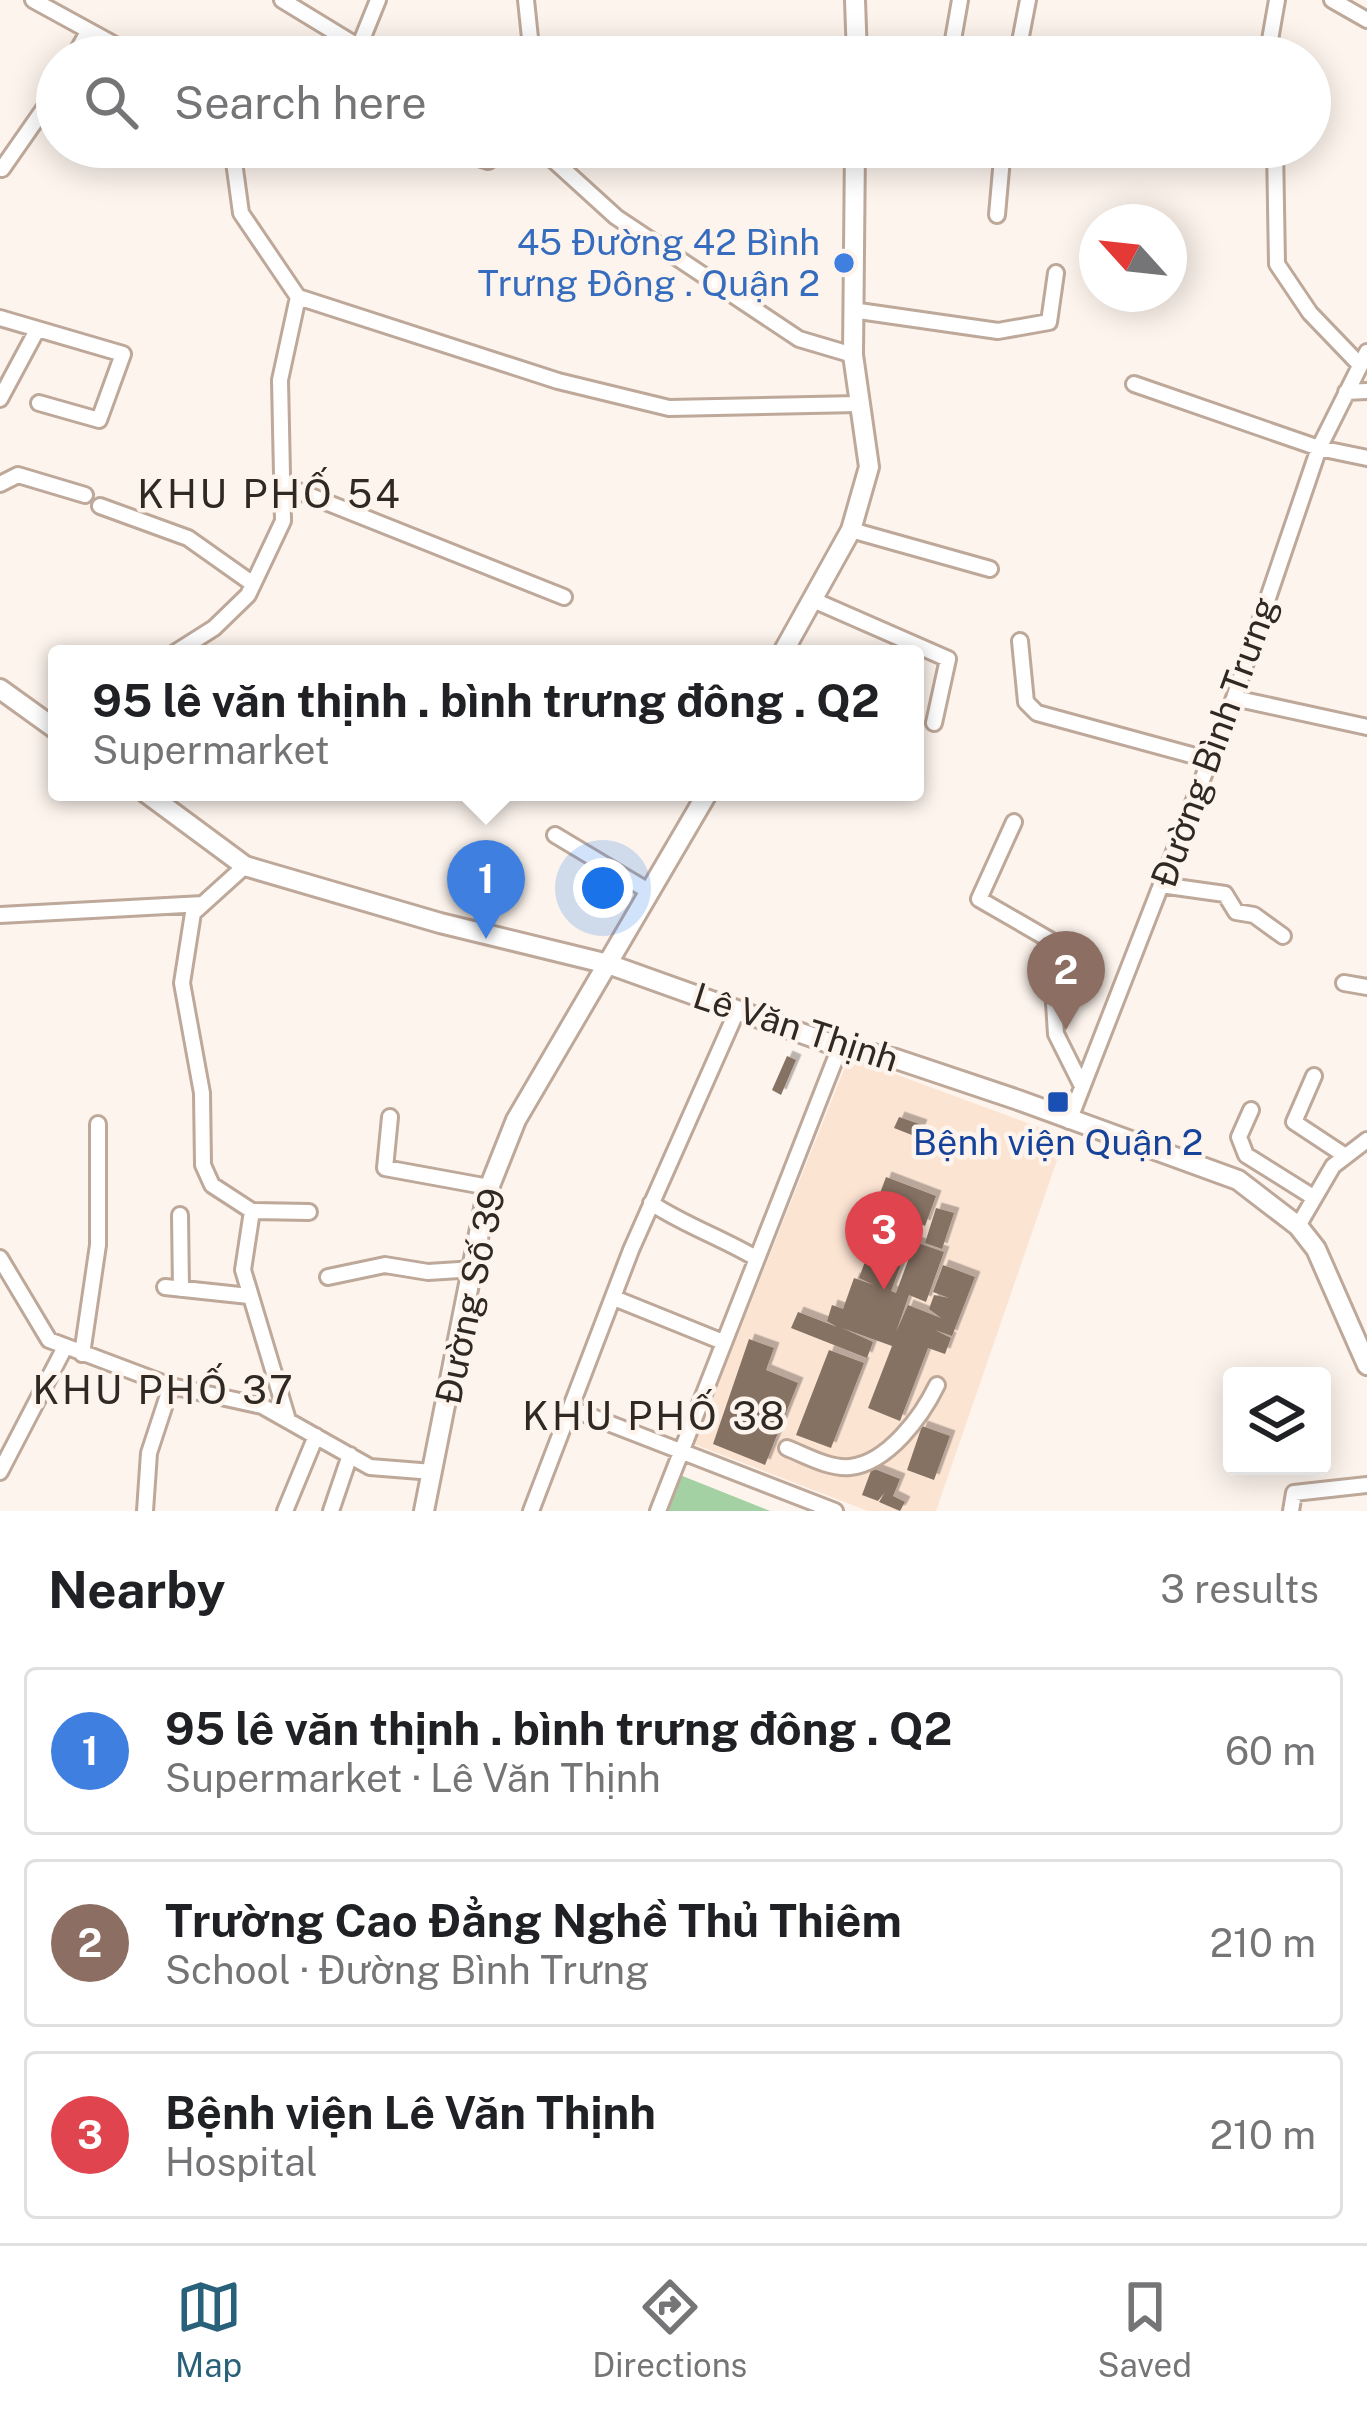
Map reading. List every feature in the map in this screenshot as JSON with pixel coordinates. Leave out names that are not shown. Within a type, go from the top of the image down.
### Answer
[{"type":"street","points":[[33,0],[96,36]]},
{"type":"street","points":[[282,0],[333,36]]},
{"type":"street","points":[[362,36],[377,0]]},
{"type":"street","points":[[526,0],[530,36]]},
{"type":"street","points":[[855,0],[856,36]]},
{"type":"street","points":[[954,36],[960,0]]},
{"type":"street","points":[[1020,36],[1028,0]]},
{"type":"street","points":[[1271,36],[1277,0]]},
{"type":"street","points":[[1332,0],[1367,20]]},
{"type":"street","points":[[86,36],[88,32]]},
{"type":"street","points":[[2,169],[36,120]]},
{"type":"street","points":[[235,168],[241,213],[298,297],[557,381],[669,408],[859,404]]},
{"type":"street","points":[[562,168],[616,217],[781,327],[800,339],[853,355]]},
{"type":"street","points":[[787,645],[851,530],[868,467],[853,355],[854,168]]},
{"type":"street","points":[[997,215],[1001,168]]},
{"type":"street","points":[[1275,168],[1277,264],[1310,313],[1363,358]]},
{"type":"street","points":[[851,310],[998,331],[1049,322],[1056,273]]},
{"type":"street","points":[[187,645],[214,628],[253,584],[283,521],[280,380],[298,297]]},
{"type":"street","points":[[0,318],[123,354],[100,420],[39,403]]},
{"type":"street","points":[[0,399],[37,330]]},
{"type":"street","name":"Đường Bình Trưng","points":[[1069,1121],[1206,759],[1234,698],[1319,448],[1363,358]]},
{"type":"street","points":[[1134,384],[1319,448],[1367,458]]},
{"type":"street","points":[[1346,392],[1367,391]]},
{"type":"street","points":[[0,484],[18,475],[86,495]]},
{"type":"street","points":[[283,485],[564,597]]},
{"type":"street","points":[[100,506],[188,538],[253,584]]},
{"type":"street","points":[[851,530],[990,569]]},
{"type":"street","points":[[812,599],[916,645]]},
{"type":"street","points":[[1020,641],[1026,702],[1037,713],[1206,759]]},
{"type":"street","points":[[924,648],[948,659],[934,723]]},
{"type":"street","points":[[0,689],[48,724]]},
{"type":"street","points":[[1234,698],[1367,727]]},
{"type":"street","name":"Lê Văn Thịnh","points":[[157,801],[245,866],[608,964],[1238,1180],[1298,1226],[1316,1250],[1367,1365]]},
{"type":"street","name":"Đường Số 39","points":[[424,1511],[489,1187],[516,1120],[703,801]]},
{"type":"street","points":[[1014,822],[979,899],[1050,940],[1056,1034],[1082,1086]]},
{"type":"street","points":[[555,835],[650,892]]},
{"type":"street","points":[[245,866],[193,914],[182,983],[202,1093],[202,1165],[212,1185],[252,1211],[309,1212]]},
{"type":"street","points":[[1161,885],[1225,894],[1236,912],[1254,915],[1283,936]]},
{"type":"street","points":[[0,915],[203,904]]},
{"type":"street","points":[[1344,983],[1367,987]]},
{"type":"street","points":[[531,1511],[651,1203],[737,1011]]},
{"type":"street","points":[[658,1511],[841,1047]]},
{"type":"street","points":[[1314,1076],[1294,1122],[1344,1155]]},
{"type":"street","points":[[1251,1110],[1240,1137],[1246,1156],[1313,1197]]},
{"type":"street","points":[[390,1117],[386,1168],[489,1187]]},
{"type":"street","points":[[82,1354],[98,1245],[98,1124]]},
{"type":"street","points":[[1298,1226],[1344,1155],[1367,1140]]},
{"type":"street","points":[[651,1203],[682,1225],[717,1235],[754,1258]]},
{"type":"street","points":[[252,1211],[243,1270],[288,1420]]},
{"type":"street","points":[[180,1215],[173,1288],[249,1296]]},
{"type":"street","points":[[0,1258],[49,1340],[171,1386],[262,1406],[370,1467],[433,1472]]},
{"type":"street","points":[[328,1277],[385,1265],[428,1272],[475,1269]]},
{"type":"street","points":[[614,1298],[723,1342]]},
{"type":"street","points":[[0,1472],[65,1347]]},
{"type":"street","points":[[787,1448],[834,1466],[866,1462],[911,1426],[937,1385]]},
{"type":"street","points":[[145,1511],[149,1453],[171,1386]]},
{"type":"street","points":[[572,1408],[685,1451],[800,1505],[835,1511]]},
{"type":"street","points":[[285,1511],[316,1436]]},
{"type":"street","points":[[331,1511],[350,1456]]},
{"type":"street","points":[[1292,1511],[1294,1493],[1367,1486]]},
{"type":"shaded area","points":[[849,1057],[1065,1137],[936,1511],[868,1511],[694,1444]]},
{"type":"green space","points":[[680,1475],[770,1511],[665,1511]]},
{"type":"building","points":[[787,1056],[796,1060],[781,1095],[772,1090]]},
{"type":"building","points":[[899,1117],[922,1125],[917,1137],[894,1128]]},
{"type":"building","points":[[886,1177],[936,1196],[925,1226],[917,1222],[891,1291],[896,1293],[915,1242],[944,1252],[926,1302],[909,1295],[896,1332],[908,1305],[941,1318],[929,1309],[934,1295],[949,1298],[933,1292],[943,1265],[975,1277],[952,1336],[935,1330],[951,1338],[945,1354],[928,1348],[900,1421],[868,1408],[892,1346],[842,1328],[873,1342],[867,1358],[791,1328],[798,1312],[837,1327],[827,1321],[832,1305],[843,1309],[854,1278],[874,1285],[859,1278],[885,1207],[876,1204]]},
{"type":"building","points":[[936,1208],[954,1213],[942,1249],[925,1243]]},
{"type":"building","points":[[749,1339],[774,1348],[766,1370],[798,1383],[765,1465],[713,1444]]},
{"type":"building","points":[[829,1350],[864,1363],[831,1448],[796,1435]]},
{"type":"building","points":[[922,1426],[950,1436],[934,1480],[907,1470]]},
{"type":"building","points":[[872,1468],[900,1479],[893,1496],[905,1502],[900,1511],[879,1502],[885,1492],[878,1501],[862,1495]]},
{"type":"place","name":"45 Đường 42 Bình Trưng Đông . Quận 2","points":[[844,263]]},
{"type":"place","name":"95 lê văn thịnh . bình trưng đông . Q2","points":[[486,939]]},
{"type":"place","name":"Trường Cao Đẳng Nghề Thủ Thiêm","points":[[1066,1030]]},
{"type":"place","name":"Bệnh viện Quận 2","points":[[1058,1102]]},
{"type":"place","name":"Bệnh viện Lê Văn Thịnh","points":[[884,1290]]},
{"type":"district","name":"KHU PHỐ 54","points":[[270,494]]},
{"type":"district","name":"KHU PHỐ 37","points":[[164,1390]]},
{"type":"district","name":"KHU PHỐ 38","points":[[655,1416]]}]
